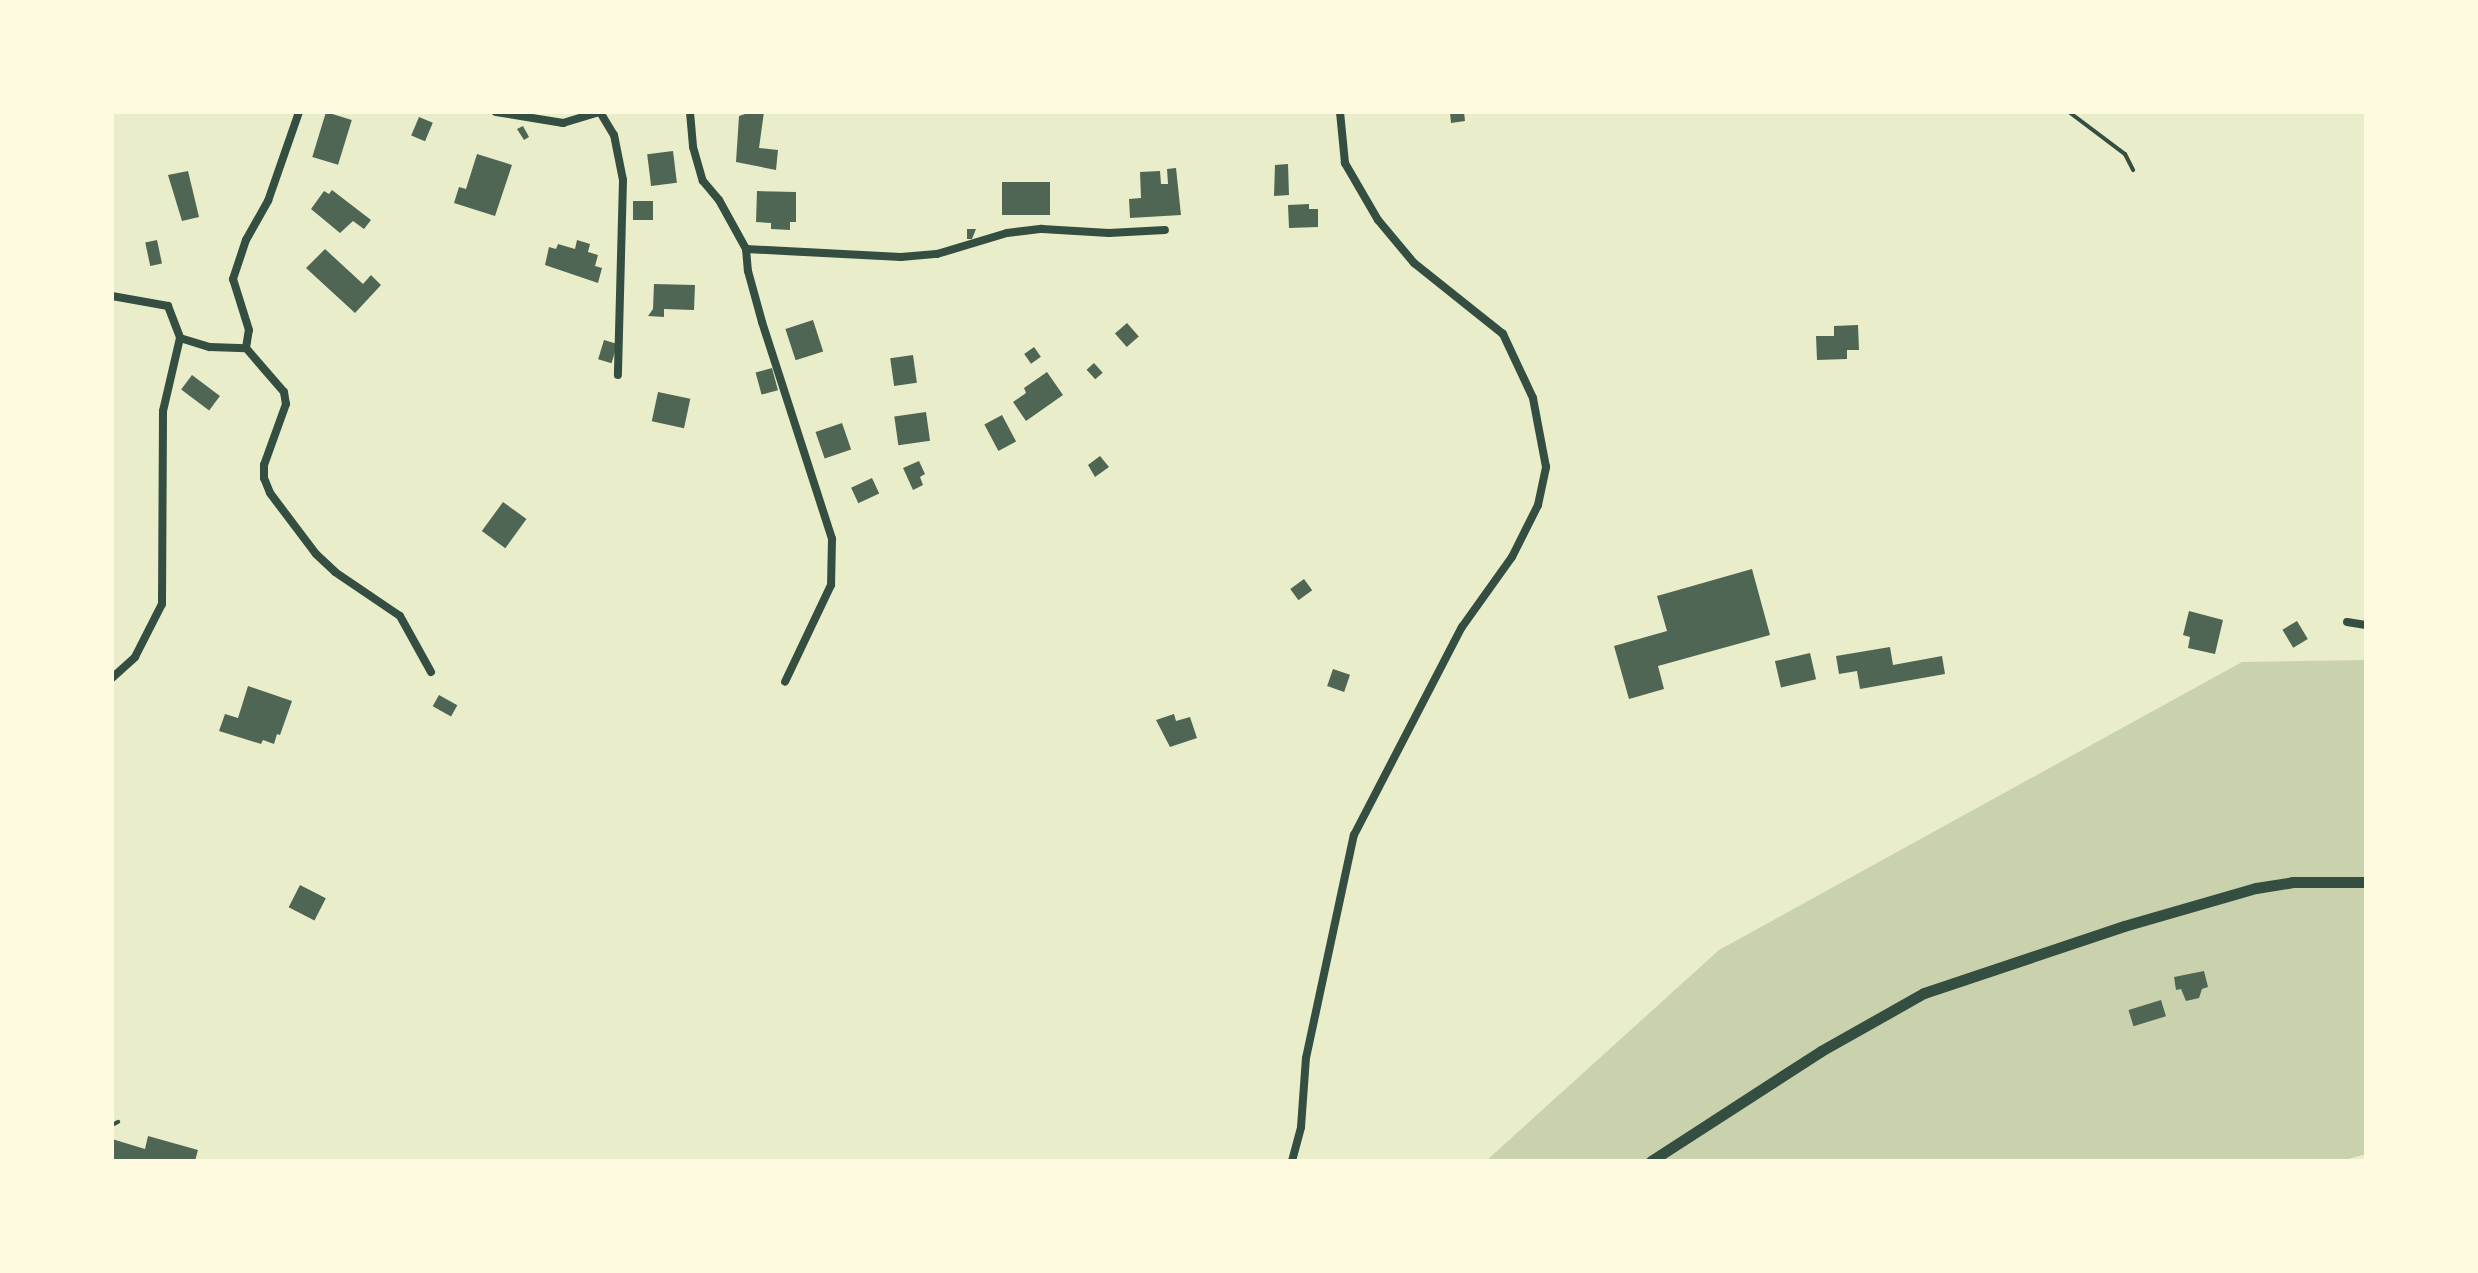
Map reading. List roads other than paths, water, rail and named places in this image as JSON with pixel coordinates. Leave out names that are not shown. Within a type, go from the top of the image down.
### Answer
[{"type":"street","points":[[246,348],[249,330],[233,279],[246,240],[268,201],[299,112]]},
{"type":"street","points":[[496,112],[563,123],[600,112],[614,135],[623,180],[618,375]]},
{"type":"street","points":[[690,112],[693,147],[703,181],[719,200],[746,249],[748,271],[762,322],[832,539],[831,585],[785,682]]},
{"type":"street","points":[[1292,1161],[1301,1127],[1306,1058],[1354,835],[1462,627],[1512,557],[1538,505],[1546,467],[1533,398],[1503,334],[1414,263],[1378,220],[1345,163],[1340,112]]},
{"type":"street","points":[[746,249],[901,257],[937,254],[1007,233],[1042,229],[1109,233],[1165,230]]},
{"type":"street","points":[[112,296],[168,306],[180,338],[163,411],[162,604],[135,657],[112,678]]},
{"type":"street","points":[[180,338],[210,347],[246,348],[284,392],[286,404],[264,465],[264,478],[270,493],[316,554],[335,572],[400,616],[431,672]]},
{"type":"street","points":[[2347,622],[2366,625]]},
{"type":"street","points":[[1651,1161],[1821,1051],[1924,993],[2124,926],[2256,888],[2292,882],[2366,882]]}]
